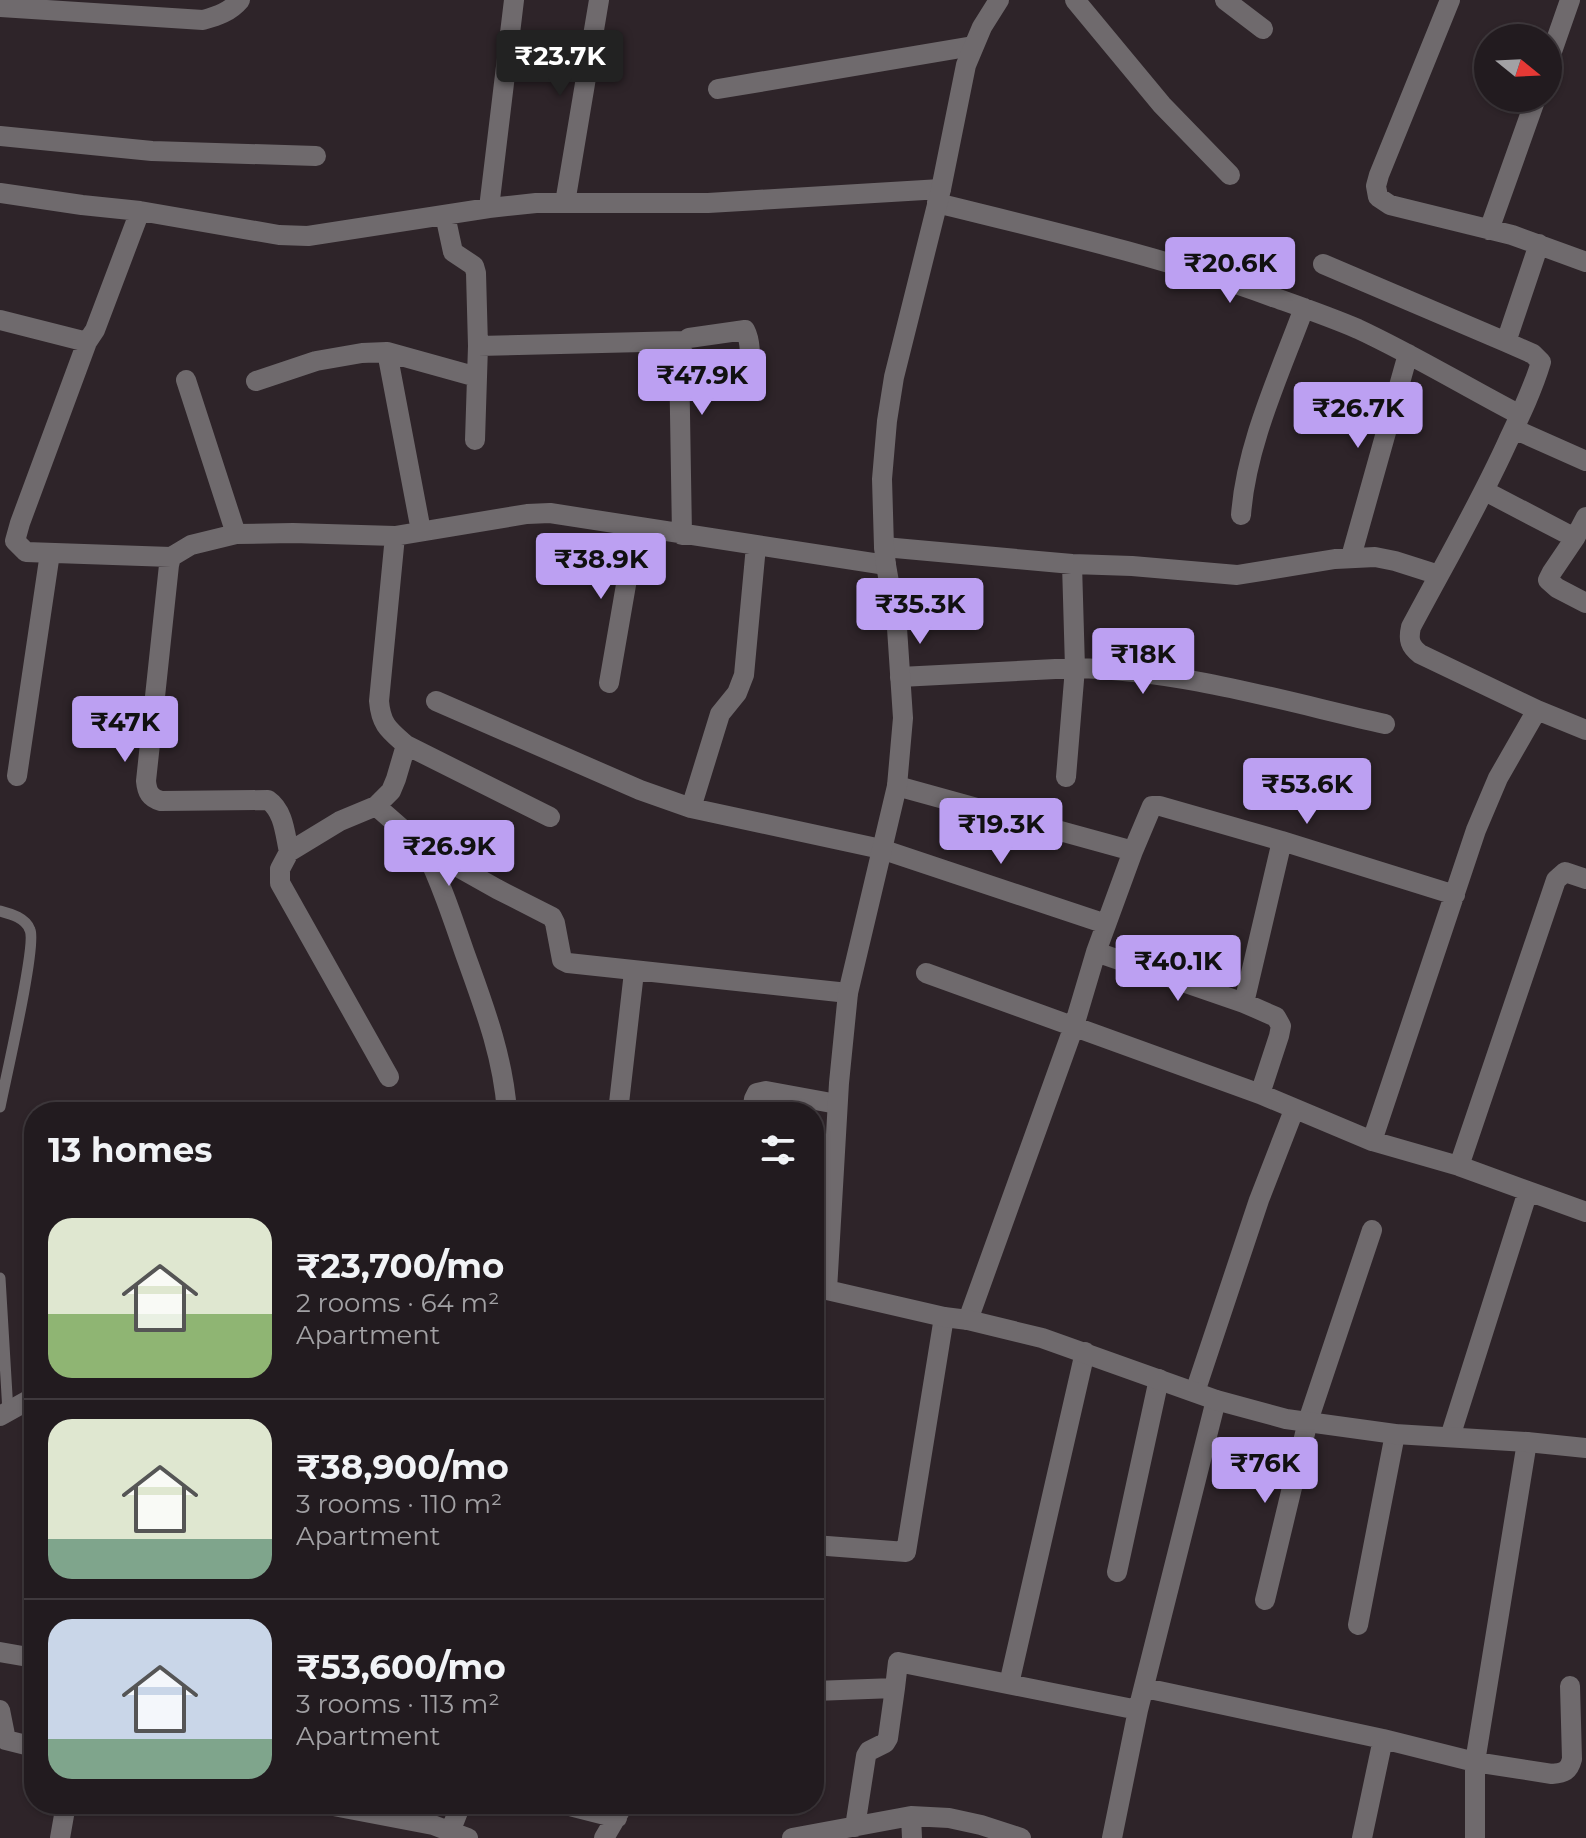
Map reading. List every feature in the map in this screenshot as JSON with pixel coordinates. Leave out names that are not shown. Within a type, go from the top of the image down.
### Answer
[{"type":"street","points":[[0,7],[203,20],[219,16],[240,0]]},
{"type":"street","points":[[489,208],[514,0]]},
{"type":"street","points":[[565,203],[599,0]]},
{"type":"street","points":[[824,1245],[848,993],[897,786],[903,718],[897,628],[885,556],[882,479],[887,421],[894,377],[939,196],[966,65],[982,27],[999,0]]},
{"type":"street","points":[[1075,0],[1162,105],[1230,175]]},
{"type":"street","points":[[1225,0],[1263,29]]},
{"type":"street","points":[[1450,0],[1376,186],[1378,197],[1390,205],[1512,235],[1586,262]]},
{"type":"street","points":[[1562,24],[1570,0]]},
{"type":"street","points":[[718,89],[973,46]]},
{"type":"street","points":[[1489,230],[1531,112]]},
{"type":"street","points":[[0,136],[152,151],[316,156]]},
{"type":"street","points":[[0,193],[300,236],[536,203],[708,203],[939,196],[1237,284],[1356,329],[1408,354],[1586,461]]},
{"type":"street","points":[[140,211],[95,330],[87,342],[20,523],[15,541],[26,552],[174,555],[191,545],[236,534],[395,536],[550,513],[756,546],[885,556],[1132,566],[1237,575],[1351,557],[1375,557],[1439,575]]},
{"type":"street","points":[[445,215],[453,252],[474,266],[477,283],[475,440]]},
{"type":"street","points":[[1506,342],[1539,244]]},
{"type":"street","points":[[1323,264],[1533,354],[1541,362],[1485,491],[1411,627],[1409,639],[1411,647],[1420,654],[1586,730]]},
{"type":"street","points":[[1241,515],[1260,428],[1304,308]]},
{"type":"street","points":[[0,320],[87,342]]},
{"type":"street","points":[[682,535],[680,345],[689,338],[745,330],[749,344],[749,386]]},
{"type":"street","points":[[478,346],[685,341]]},
{"type":"street","points":[[256,381],[316,361],[387,352],[477,377]]},
{"type":"street","points":[[387,352],[421,531]]},
{"type":"street","points":[[1351,557],[1408,354]]},
{"type":"street","points":[[186,380],[236,534]]},
{"type":"street","points":[[1485,491],[1575,538]]},
{"type":"street","points":[[1586,517],[1548,580],[1586,603]]},
{"type":"street","points":[[609,683],[636,527]]},
{"type":"street","points":[[395,536],[379,701],[384,724],[406,745],[550,817]]},
{"type":"street","points":[[691,808],[720,714],[742,683],[756,546]]},
{"type":"street","points":[[17,776],[50,553]]},
{"type":"street","points":[[174,555],[147,792],[161,801],[268,800],[280,814],[289,852]]},
{"type":"street","points":[[1066,777],[1075,668],[1072,564]]},
{"type":"street","points":[[900,677],[1102,668],[1203,683],[1385,724]]},
{"type":"street","points":[[436,701],[640,790],[691,808],[881,849],[1106,924]]},
{"type":"street","points":[[1372,1141],[1486,803],[1537,710]]},
{"type":"street","points":[[389,1077],[280,883],[280,869],[289,852],[333,825],[376,806],[391,791],[406,745]]},
{"type":"street","points":[[897,786],[1133,851]]},
{"type":"street","points":[[376,806],[424,848],[552,917],[562,960],[568,963],[848,993]]},
{"type":"street","points":[[968,1320],[1074,1026],[1106,924],[1152,806],[1282,841],[1455,895]]},
{"type":"street","points":[[1244,1003],[1282,841]]},
{"type":"street","points":[[424,848],[436,873],[492,1029],[506,1102]]},
{"type":"street","points":[[1459,1166],[1556,880],[1565,872],[1586,879]]},
{"type":"street","points":[[1096,952],[1276,1017],[1281,1026],[1279,1036],[1260,1094]]},
{"type":"street","points":[[619,1102],[634,972]]},
{"type":"street","points":[[926,973],[1260,1094],[1372,1141],[1459,1166],[1586,1212]]},
{"type":"street","points":[[754,1102],[757,1093],[766,1091],[837,1104]]},
{"type":"street","points":[[1195,1392],[1259,1200],[1294,1110]]},
{"type":"street","points":[[1450,1437],[1528,1191]]},
{"type":"street","points":[[1265,1600],[1308,1421],[1372,1230]]},
{"type":"street","points":[[824,1289],[1042,1338],[1216,1400],[1286,1419],[1395,1434],[1586,1448]]},
{"type":"street","points":[[824,1546],[906,1552],[944,1317]]},
{"type":"street","points":[[1009,1684],[1085,1352]]},
{"type":"street","points":[[1117,1572],[1159,1379]]},
{"type":"street","points":[[1112,1838],[1138,1710],[1216,1400]]},
{"type":"street","points":[[4,1414],[24,1403]]},
{"type":"street","points":[[1358,1625],[1395,1434]]},
{"type":"street","points":[[1475,1838],[1475,1762],[1527,1442]]},
{"type":"street","points":[[0,1652],[24,1656]]},
{"type":"street","points":[[849,1831],[866,1756],[888,1738],[898,1662],[1138,1710]]},
{"type":"street","points":[[1145,1688],[1475,1762],[1552,1774],[1563,1773],[1569,1768],[1573,1747],[1570,1686]]},
{"type":"street","points":[[824,1691],[895,1688]]},
{"type":"street","points":[[0,1710],[3,1739],[24,1744]]},
{"type":"street","points":[[1362,1838],[1383,1739]]},
{"type":"street","points":[[60,1838],[64,1814]]},
{"type":"street","points":[[365,1814],[444,1833],[455,1814]]},
{"type":"street","points":[[604,1838],[618,1814]]},
{"type":"street","points":[[911,1816],[912,1838]]},
{"type":"street","points":[[792,1838],[849,1831],[911,1816],[949,1818],[1021,1838]]},
{"type":"lane","points":[[0,911],[24,921],[32,932],[0,1107]]},
{"type":"lane","points":[[0,1278],[4,1414]]}]
